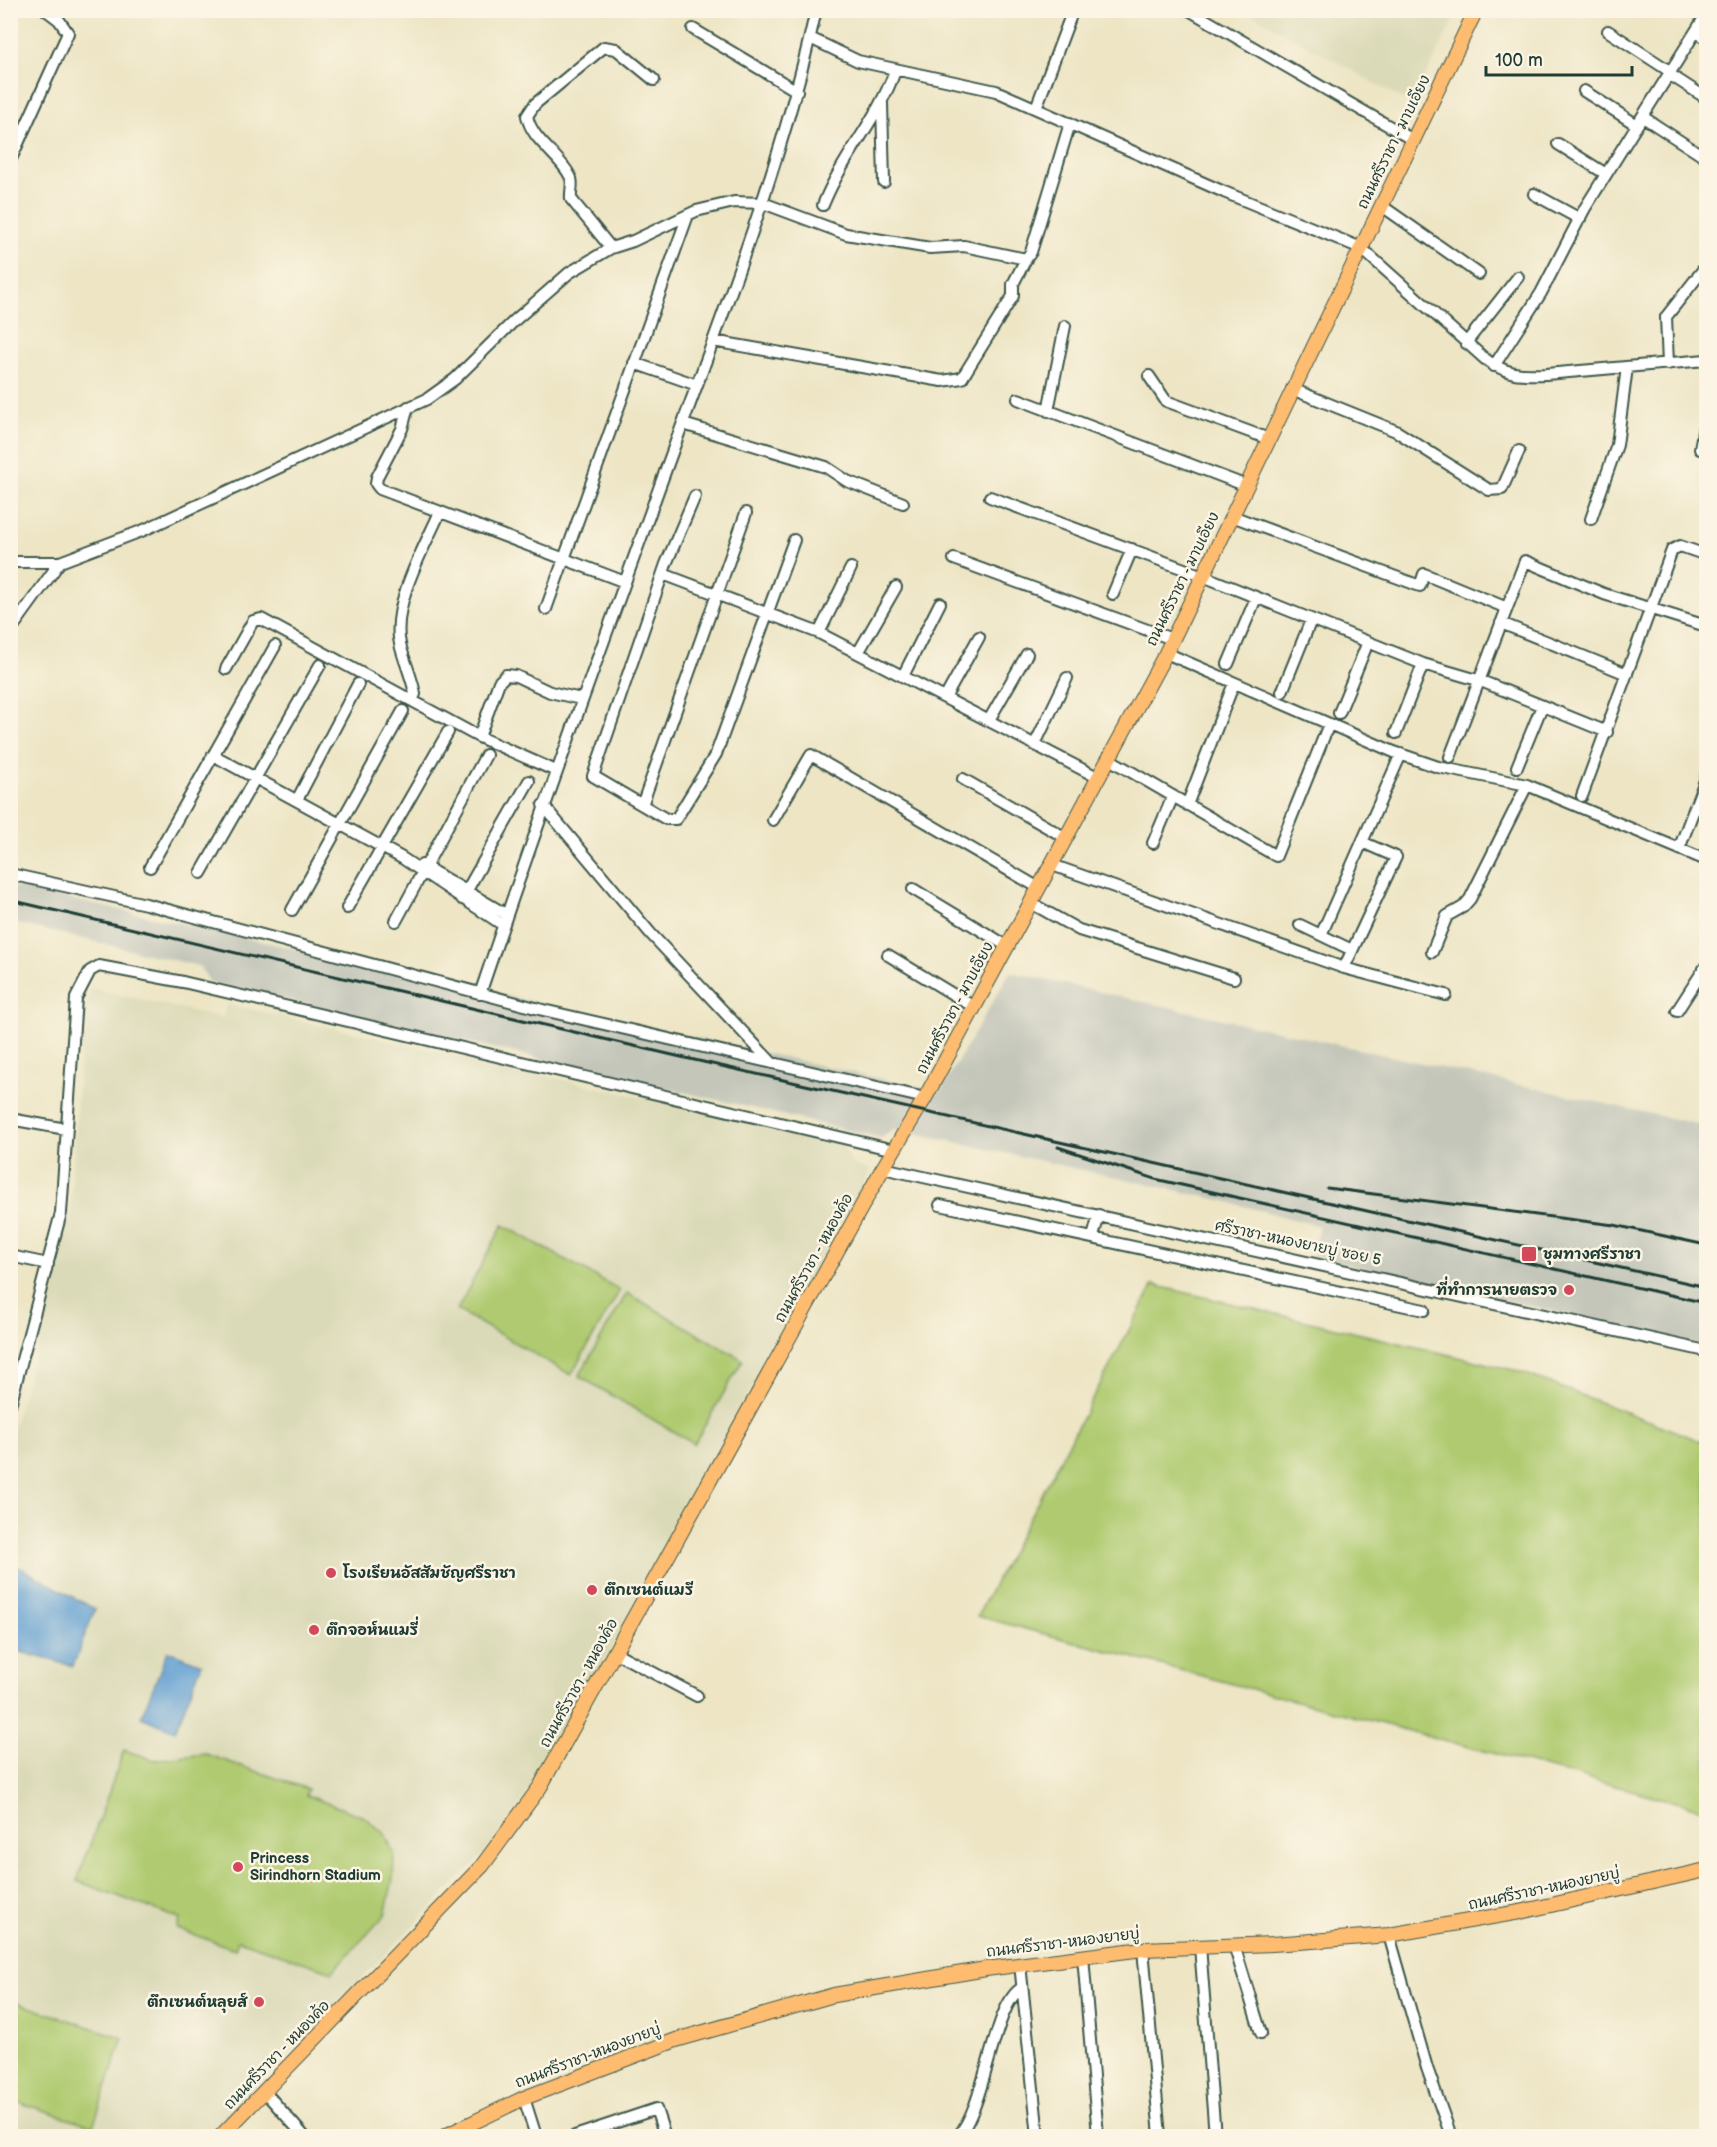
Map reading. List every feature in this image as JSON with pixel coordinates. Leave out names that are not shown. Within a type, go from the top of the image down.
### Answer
[{"type":"main road","name":"ถนนศรีราชา - มาบเอียง","points":[[894,1150],[925,1098],[1166,653],[1476,10]]},
{"type":"main road","name":"ถนนศรีราชา - หนองค้อ","points":[[221,2136],[482,1866],[540,1787],[894,1150]]},
{"type":"main road","name":"ถนนศรีราชา-หนองยายบู่","points":[[454,2133],[524,2098],[676,2040],[834,1995],[1020,1965],[1143,1949],[1389,1935],[1520,1912],[1707,1870]]},
{"type":"street","points":[[10,161],[68,33],[59,20],[46,10]]},
{"type":"street","points":[[480,994],[543,805],[763,202],[796,91],[816,10]]},
{"type":"street","points":[[1036,108],[1073,10]]},
{"type":"street","points":[[1189,10],[1413,140]]},
{"type":"street","points":[[1494,366],[1541,293],[1606,174],[1707,15]]},
{"type":"street","points":[[693,29],[796,91]]},
{"type":"street","points":[[1608,31],[1707,98]]},
{"type":"street","points":[[1696,32],[1707,39]]},
{"type":"street","points":[[810,38],[858,61],[973,84],[1036,108],[1224,192],[1361,248],[1466,343],[1502,371],[1520,375],[1707,360]]},
{"type":"street","points":[[611,248],[571,199],[573,182],[569,174],[528,124],[527,116],[535,104],[604,46],[616,50],[654,80]]},
{"type":"street","points":[[823,204],[836,173],[882,103],[895,70]]},
{"type":"street","points":[[1584,91],[1707,158]]},
{"type":"street","points":[[882,103],[884,182]]},
{"type":"street","points":[[713,341],[942,381],[962,378],[1013,296],[1013,284],[1031,252],[1070,123]]},
{"type":"street","points":[[1558,144],[1606,174]]},
{"type":"street","points":[[1534,194],[1580,219]]},
{"type":"street","points":[[10,562],[60,562],[144,530],[408,407],[455,379],[514,321],[569,273],[611,248],[633,241],[688,215],[734,202],[763,202],[846,234],[930,248],[963,246],[1026,259]]},
{"type":"street","points":[[1382,206],[1479,274]]},
{"type":"street","points":[[546,609],[688,215]]},
{"type":"street","points":[[1668,364],[1666,317],[1707,266]]},
{"type":"street","points":[[1466,343],[1518,277]]},
{"type":"street","points":[[1048,411],[1065,326]]},
{"type":"street","points":[[634,363],[697,385]]},
{"type":"street","points":[[1591,519],[1617,445],[1627,367]]},
{"type":"street","points":[[1149,376],[1166,401],[1269,439]]},
{"type":"street","points":[[1292,389],[1396,431],[1490,490],[1502,489],[1519,451]]},
{"type":"street","points":[[1018,399],[1246,486]]},
{"type":"street","points":[[408,407],[402,429],[376,484],[380,489],[625,582]]},
{"type":"street","points":[[1700,449],[1707,415]]},
{"type":"street","points":[[683,424],[826,467],[847,482],[903,503]]},
{"type":"street","points":[[695,495],[663,574],[593,776],[666,819],[676,819],[716,754],[794,540]]},
{"type":"street","points":[[990,496],[1203,576],[1423,664],[1481,681],[1607,732]]},
{"type":"street","points":[[412,701],[415,694],[400,642],[399,620],[407,585],[440,512]]},
{"type":"street","points":[[642,805],[715,594],[746,513]]},
{"type":"street","points":[[1232,516],[1420,586],[1424,574],[1507,608]]},
{"type":"street","points":[[1582,796],[1672,550],[1680,546],[1707,555]]},
{"type":"street","points":[[1113,594],[1132,549]]},
{"type":"street","points":[[954,559],[1172,639]]},
{"type":"street","points":[[1450,758],[1525,561],[1604,594],[1707,626]]},
{"type":"street","points":[[10,631],[60,562]]},
{"type":"street","points":[[819,633],[852,568]]},
{"type":"street","points":[[663,574],[819,633],[1099,778]]},
{"type":"street","points":[[858,653],[896,587]]},
{"type":"street","points":[[1228,664],[1256,598]]},
{"type":"street","points":[[903,676],[940,603]]},
{"type":"street","points":[[226,669],[253,621],[261,619],[479,737],[556,771]]},
{"type":"street","points":[[1282,692],[1311,620]]},
{"type":"street","points":[[1502,623],[1627,674]]},
{"type":"street","points":[[945,698],[979,637]]},
{"type":"street","points":[[1339,713],[1368,642]]},
{"type":"street","points":[[150,867],[274,646]]},
{"type":"street","points":[[1166,653],[1401,754],[1438,767],[1527,785],[1707,860]]},
{"type":"street","points":[[989,720],[1027,654]]},
{"type":"street","points":[[1396,734],[1423,664]]},
{"type":"street","points":[[201,873],[320,665]]},
{"type":"street","points":[[479,737],[499,682],[506,675],[516,676],[550,692],[581,699]]},
{"type":"street","points":[[1035,744],[1067,678]]},
{"type":"street","points":[[1187,805],[1234,683]]},
{"type":"street","points":[[297,800],[358,684]]},
{"type":"street","points":[[1517,767],[1542,706]]},
{"type":"street","points":[[292,910],[403,711]]},
{"type":"street","points":[[1109,759],[1276,856],[1329,724]]},
{"type":"street","points":[[347,908],[448,732]]},
{"type":"street","points":[[396,921],[486,754]]},
{"type":"street","points":[[1321,934],[1401,754]]},
{"type":"street","points":[[213,755],[425,870],[505,920]]},
{"type":"street","points":[[773,820],[811,755],[1039,888]]},
{"type":"street","points":[[1679,849],[1707,778]]},
{"type":"street","points":[[963,779],[1066,838]]},
{"type":"street","points":[[465,895],[529,781]]},
{"type":"street","points":[[1432,952],[1447,916],[1463,907],[1470,899],[1527,785]]},
{"type":"street","points":[[1153,843],[1173,796]]},
{"type":"street","points":[[543,805],[651,934],[772,1063]]},
{"type":"street","points":[[1344,968],[1396,857],[1362,842]]},
{"type":"street","points":[[1052,865],[1344,968],[1446,995]]},
{"type":"street","points":[[10,874],[146,904],[480,994],[925,1098]]},
{"type":"street","points":[[913,889],[1007,946]]},
{"type":"street","points":[[1031,903],[1079,930],[1234,978]]},
{"type":"street","points":[[1300,925],[1352,950]]},
{"type":"street","points":[[888,955],[974,1007]]},
{"type":"street","points":[[10,1405],[61,1213],[76,998],[90,971],[99,966],[195,984],[894,1150]]},
{"type":"street","points":[[1677,1011],[1707,966]]},
{"type":"street","points":[[10,1119],[66,1129]]},
{"type":"street","name":"ศรีราชา-หนองยายบู่ ซอย 5","points":[[883,1168],[1707,1352]]},
{"type":"street","points":[[940,1205],[1424,1310]]},
{"type":"street","points":[[1093,1237],[1099,1215]]},
{"type":"street","points":[[10,1256],[48,1264]]},
{"type":"street","points":[[616,1653],[697,1696]]},
{"type":"street","points":[[1389,1935],[1427,2068],[1451,2136]]},
{"type":"street","points":[[1234,1945],[1261,2033]]},
{"type":"street","points":[[1200,1946],[1215,2136]]},
{"type":"street","points":[[1143,1949],[1160,2136]]},
{"type":"street","points":[[1083,1956],[1098,2136]]},
{"type":"street","points":[[1020,1965],[1038,2136]]},
{"type":"street","points":[[958,2136],[975,2105],[1007,2007],[1022,1988]]},
{"type":"street","points":[[264,2091],[304,2136]]},
{"type":"street","points":[[524,2098],[536,2136]]},
{"type":"street","points":[[575,2136],[656,2109],[665,2136]]},
{"type":"shaded area","points":[[1246,11],[1458,11],[1412,104]]},
{"type":"shaded area","points":[[11,886],[940,1092],[1010,972],[1706,1126],[1706,1346],[1312,1256],[1319,1226],[1225,1201],[895,1129],[881,1138],[210,982],[199,966],[11,922]]},
{"type":"shaded area","name":"โรงเรียนอัสสัมชัญศรีราชา","points":[[90,988],[223,1018],[227,1004],[840,1142],[853,1164],[870,1171],[539,1777],[492,1845],[208,2136],[11,2136],[11,1435],[38,1343],[70,1210],[82,1022]]},
{"type":"green space","points":[[503,1225],[620,1290],[571,1375],[457,1310]]},
{"type":"green space","points":[[1153,1285],[1518,1371],[1706,1443],[1706,1810],[977,1616]]},
{"type":"green space","points":[[627,1293],[743,1360],[694,1444],[579,1376]]},
{"type":"green space","name":"Princess Sirindhorn Stadium","points":[[124,1750],[154,1760],[206,1754],[308,1789],[306,1795],[364,1817],[385,1834],[394,1854],[393,1879],[385,1915],[332,1972],[238,1940],[235,1949],[177,1929],[180,1919],[77,1881]]},
{"type":"green space","points":[[11,2001],[123,2038],[93,2126],[11,2100]]},
{"type":"water","points":[[11,1567],[19,1567],[95,1609],[73,1666],[24,1653],[11,1647]]},
{"type":"water","points":[[168,1651],[202,1664],[175,1731],[141,1717]]},
{"type":"railway","points":[[10,900],[681,1057],[1706,1287]]},
{"type":"railway","points":[[1058,1147],[1155,1179],[1706,1303]]},
{"type":"railway","points":[[1327,1188],[1614,1225],[1706,1245]]},
{"type":"place","name":"ชุมทางศรีราชา","points":[[1529,1254]]},
{"type":"place","name":"ที่ทำการนายตรวจ","points":[[1569,1290]]},
{"type":"place","name":"โรงเรียนอัสสัมชัญศรีราชา","points":[[331,1573]]},
{"type":"place","name":"ตึกเซนต์แมรี","points":[[592,1590]]},
{"type":"place","name":"ตึกจอห์นแมรี่","points":[[314,1630]]},
{"type":"place","name":"Princess Sirindhorn Stadium","points":[[238,1867]]},
{"type":"place","name":"ตึกเซนต์หลุยส์","points":[[259,2002]]}]
